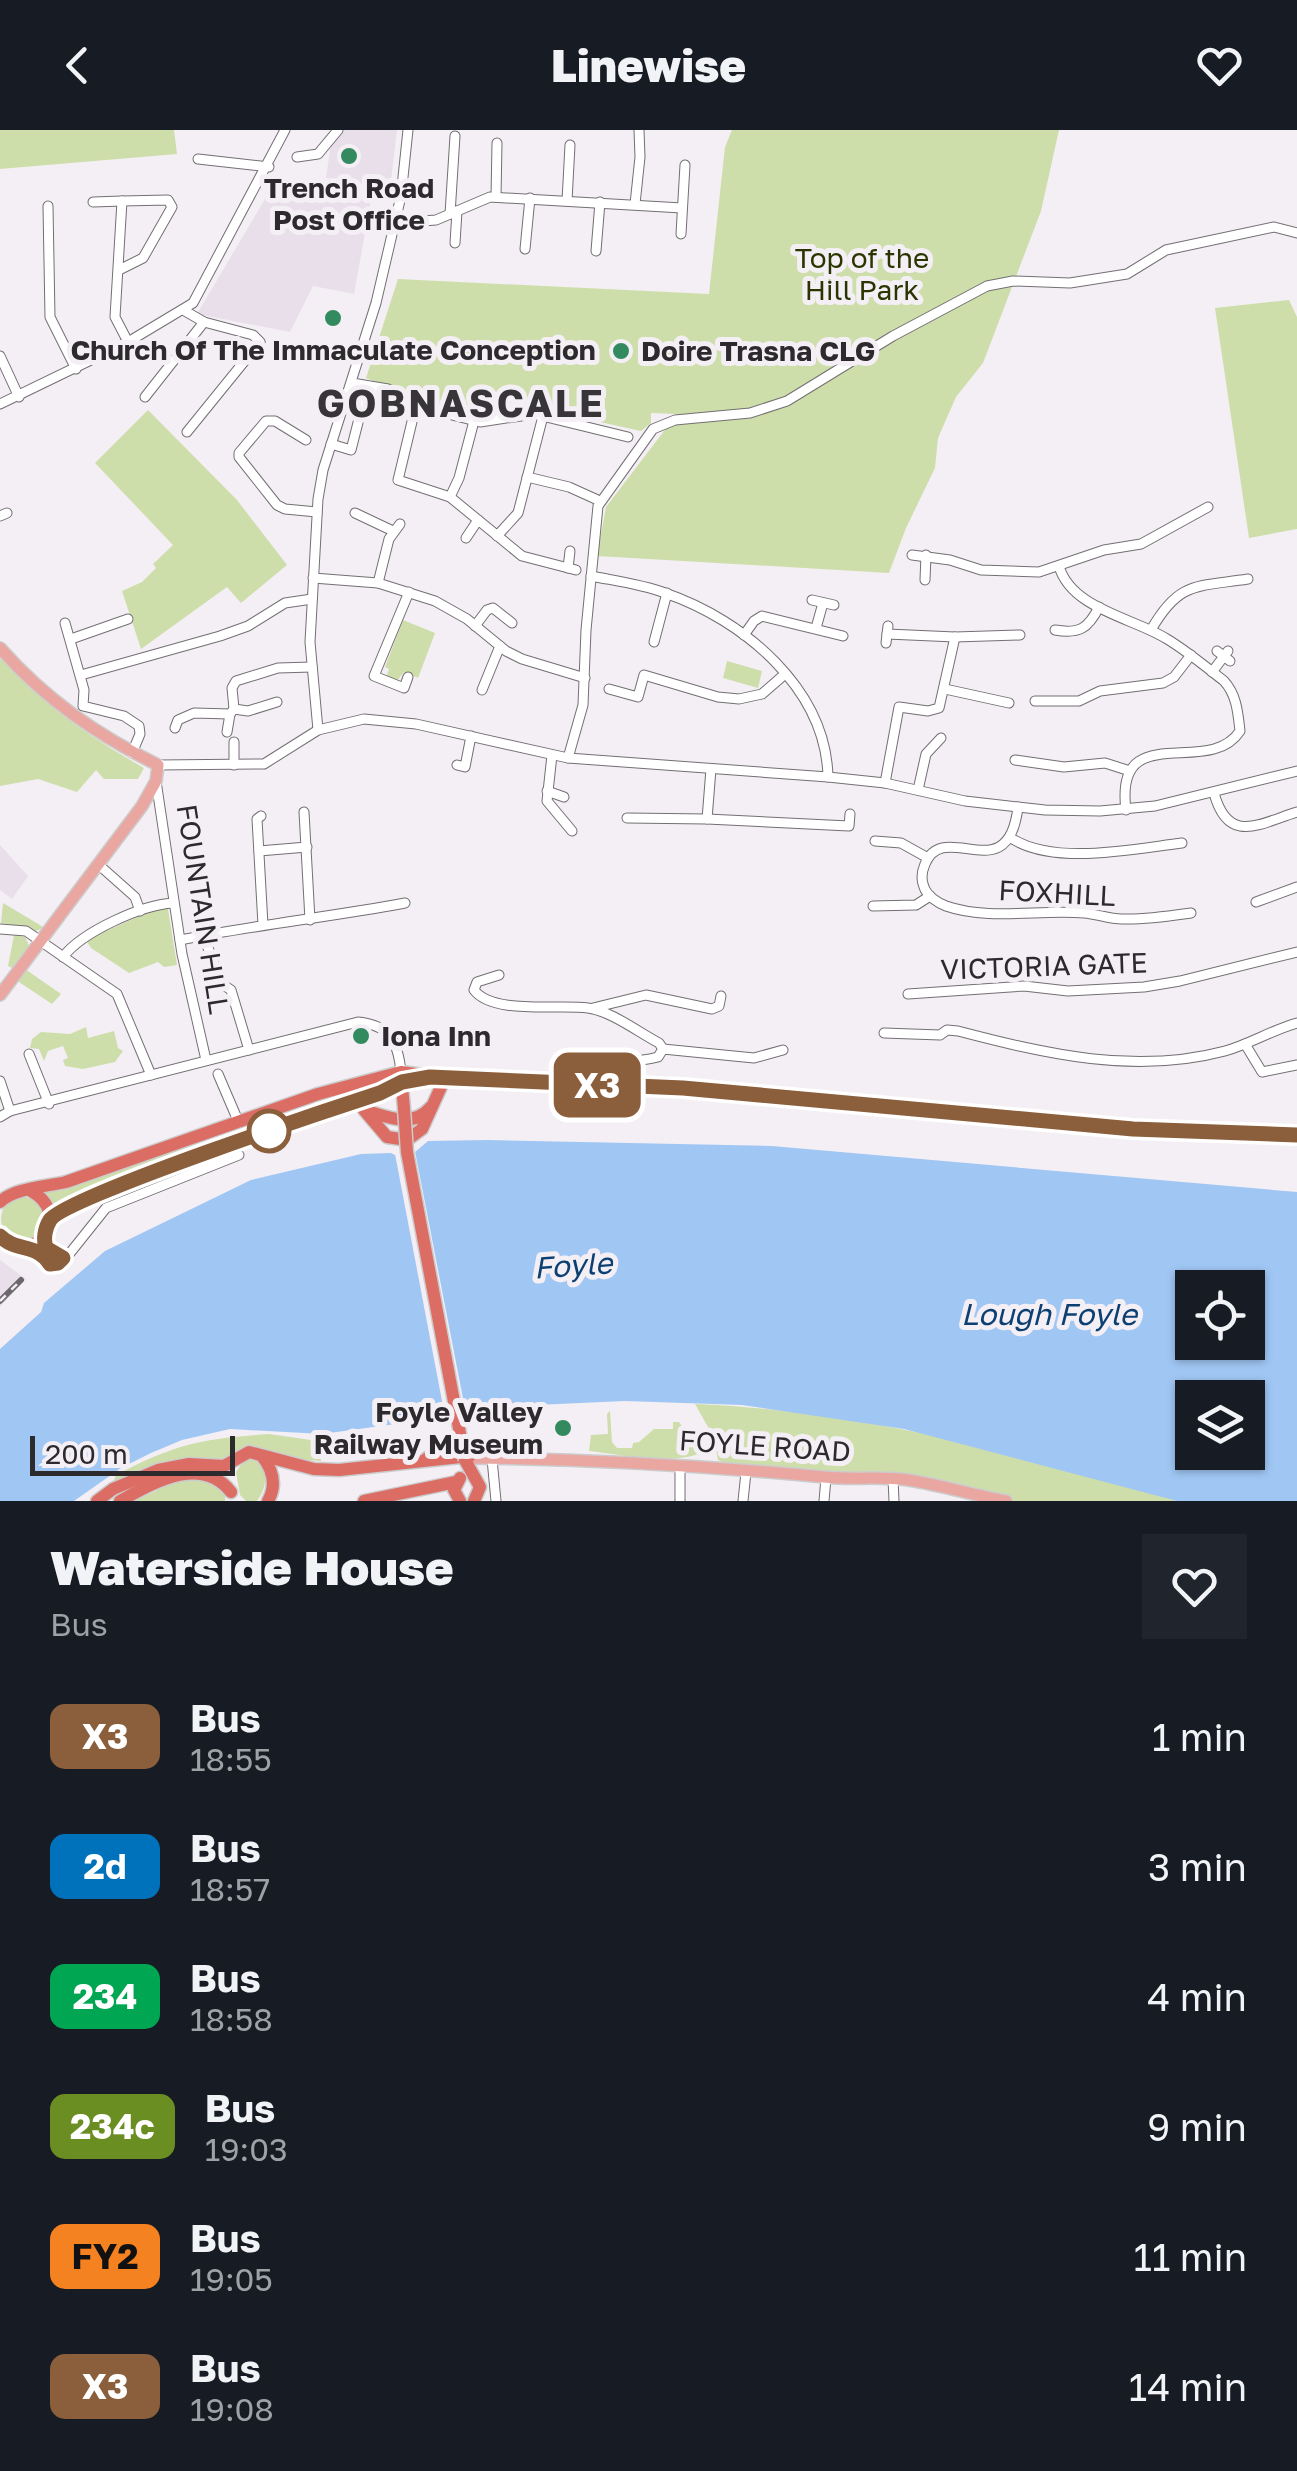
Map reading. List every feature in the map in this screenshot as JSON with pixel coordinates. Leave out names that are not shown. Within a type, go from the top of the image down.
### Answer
[{"type":"highway","points":[[180,1164],[237,1128],[318,1094],[402,1077],[683,1088],[1133,1129],[1297,1136]]},
{"type":"highway","points":[[50,1219],[110,1190],[380,1093],[402,1077]]},
{"type":"highway","points":[[402,1077],[415,1200],[466,1452],[479,1493]]},
{"type":"highway","points":[[433,1105],[424,1116],[362,1109],[387,1137],[405,1138],[422,1130],[445,1078]]},
{"type":"highway","points":[[380,1093],[403,1112],[411,1127],[405,1138]]},
{"type":"highway","points":[[0,1202],[12,1192],[31,1191],[180,1144],[269,1123]]},
{"type":"highway","points":[[4,1244],[44,1243],[50,1219],[45,1201],[31,1191]]},
{"type":"highway","name":"FOYLE ROAD","points":[[415,1462],[454,1445],[466,1452]]},
{"type":"highway","name":"FOYLE ROAD","points":[[97,1501],[113,1489],[158,1470],[189,1464],[224,1466],[249,1452],[339,1470],[466,1452]]},
{"type":"highway","points":[[456,1492],[466,1452]]},
{"type":"highway","points":[[262,1456],[269,1465],[271,1491],[281,1501]]},
{"type":"highway","points":[[232,1498],[231,1472],[236,1459]]},
{"type":"highway","name":"FOYLE ROAD","points":[[271,1491],[280,1476],[314,1468]]},
{"type":"highway","points":[[120,1501],[163,1478],[187,1474],[214,1477],[232,1498]]},
{"type":"highway","points":[[456,1492],[468,1476],[479,1493]]},
{"type":"highway","points":[[364,1501],[435,1488],[456,1492]]},
{"type":"main road","points":[[0,648],[64,710],[158,765]]},
{"type":"main road","name":"FOUNTAIN HILL","points":[[156,781],[158,765]]},
{"type":"main road","points":[[0,995],[99,865],[156,781]]},
{"type":"main road","name":"FOYLE ROAD","points":[[466,1452],[746,1472],[774,1470],[826,1478],[894,1479],[959,1496],[1006,1501]]},
{"type":"main road","name":"FOYLE ROAD","points":[[466,1452],[492,1459],[519,1458]]},
{"type":"street","points":[[0,404],[185,310],[200,294],[285,130]]},
{"type":"street","points":[[297,157],[318,154],[338,130]]},
{"type":"street","points":[[318,730],[312,667],[316,512],[331,444],[376,304],[394,223],[408,130]]},
{"type":"street","points":[[635,204],[639,130]]},
{"type":"street","points":[[454,243],[455,136]]},
{"type":"street","points":[[496,198],[498,143]]},
{"type":"street","points":[[567,200],[570,146]]},
{"type":"street","points":[[198,159],[269,166]]},
{"type":"street","points":[[681,234],[685,165]]},
{"type":"street","points":[[394,223],[436,220],[496,198],[682,208]]},
{"type":"street","points":[[525,249],[530,198]]},
{"type":"street","points":[[94,202],[168,200],[172,204],[143,258],[119,270]]},
{"type":"street","points":[[122,201],[115,317],[128,342]]},
{"type":"street","points":[[596,252],[600,202]]},
{"type":"street","points":[[48,206],[50,317],[76,368]]},
{"type":"street","points":[[568,758],[583,704],[590,576],[600,501],[646,435],[660,424],[750,412],[788,400],[893,336],[987,286],[1013,281],[1070,283],[1127,274],[1166,250],[1274,226],[1297,233]]},
{"type":"street","points":[[185,310],[204,322],[253,335],[260,342],[187,432]]},
{"type":"street","points":[[144,397],[204,322]]},
{"type":"street","points":[[0,356],[19,397]]},
{"type":"street","points":[[352,383],[396,392],[416,405],[474,421],[534,414],[620,438]]},
{"type":"street","points":[[331,444],[350,450],[365,420],[363,403]]},
{"type":"street","points":[[416,405],[398,480],[450,498],[522,556],[572,569],[570,552]]},
{"type":"street","points":[[497,536],[518,513],[543,416]]},
{"type":"street","points":[[306,440],[275,421],[266,422],[239,458],[278,505],[316,512]]},
{"type":"street","points":[[450,498],[474,421]]},
{"type":"street","points":[[528,477],[569,487],[600,501]]},
{"type":"street","points":[[912,554],[981,570],[1016,573],[1059,566],[1104,550],[1142,544],[1205,508],[1197,498]]},
{"type":"street","points":[[355,512],[397,528],[378,583]]},
{"type":"street","points":[[466,538],[478,520]]},
{"type":"street","points":[[925,580],[926,555]]},
{"type":"street","points":[[1059,566],[1067,584],[1099,607],[1152,630],[1192,656],[1231,688],[1237,708],[1238,736],[1230,742],[1188,754],[1146,756],[1130,771],[1126,810]]},
{"type":"street","points":[[1228,568],[1230,582]]},
{"type":"street","points":[[590,576],[667,593],[710,612],[744,635],[785,674],[816,716],[826,742],[828,777]]},
{"type":"street","points":[[313,578],[378,583],[409,592],[448,608],[500,646],[541,667],[585,678]]},
{"type":"street","points":[[1152,630],[1170,600],[1184,589],[1248,579]]},
{"type":"street","points":[[408,677],[404,688],[374,676],[409,592]]},
{"type":"street","points":[[654,642],[667,593]]},
{"type":"street","points":[[80,675],[220,636],[248,626],[285,604],[312,598]]},
{"type":"street","points":[[812,600],[834,606]]},
{"type":"street","points":[[816,628],[823,603]]},
{"type":"street","points":[[1058,633],[1083,630],[1099,607]]},
{"type":"street","points":[[475,626],[493,608],[512,623]]},
{"type":"street","points":[[744,635],[762,616],[843,636]]},
{"type":"street","points":[[71,640],[128,619]]},
{"type":"street","points":[[65,623],[80,675],[83,706],[124,716],[139,726],[132,753]]},
{"type":"street","points":[[887,634],[1020,636]]},
{"type":"street","points":[[884,784],[899,707],[936,710],[943,701],[955,638]]},
{"type":"street","points":[[482,690],[500,646]]},
{"type":"street","points":[[1212,672],[1225,655]]},
{"type":"street","points":[[1044,689],[1039,701],[1079,701],[1100,691],[1163,683],[1174,677],[1192,656]]},
{"type":"street","points":[[227,732],[236,681],[278,668],[312,667]]},
{"type":"street","points":[[610,689],[638,697],[644,675],[718,696],[751,698],[785,674]]},
{"type":"street","points":[[946,689],[1009,703]]},
{"type":"street","points":[[978,712],[982,697]]},
{"type":"street","points":[[175,728],[178,720],[194,714],[248,711],[277,702]]},
{"type":"street","points":[[158,765],[252,766],[272,760],[318,730],[356,719],[382,719],[568,758],[828,777],[1018,808],[1126,810],[1297,771]]},
{"type":"street","points":[[456,765],[465,767],[472,736]]},
{"type":"street","points":[[918,790],[926,754],[941,738]]},
{"type":"street","points":[[234,742],[234,766]]},
{"type":"street","points":[[1026,749],[1020,761],[1064,767],[1105,762],[1130,771]]},
{"type":"street","points":[[552,755],[546,801],[572,831]]},
{"type":"street","points":[[707,819],[710,769]]},
{"type":"street","name":"FOUNTAIN HILL","points":[[156,781],[180,940],[206,1060]]},
{"type":"street","points":[[547,790],[564,798]]},
{"type":"street","points":[[1214,793],[1220,814],[1235,826],[1250,826],[1297,812]]},
{"type":"street","points":[[144,802],[161,807]]},
{"type":"street","name":"FOXHILL","points":[[875,841],[901,843],[928,858],[939,849],[954,846],[984,852],[1000,848],[1011,838],[1018,808]]},
{"type":"street","points":[[304,812],[310,920]]},
{"type":"street","points":[[626,818],[849,826],[850,814]]},
{"type":"street","points":[[261,816],[257,818],[263,925]]},
{"type":"street","name":"FOXHILL","points":[[1011,838],[1027,848],[1094,853],[1177,844],[1172,831]]},
{"type":"street","points":[[259,851],[307,848]]},
{"type":"street","points":[[873,906],[916,904],[930,896],[922,877],[928,858]]},
{"type":"street","points":[[99,865],[135,897],[140,910]]},
{"type":"street","points":[[1267,912],[1260,901],[1297,887]]},
{"type":"street","name":"FOXHILL","points":[[930,896],[950,908],[974,912],[1085,912],[1122,920],[1187,917]]},
{"type":"street","points":[[63,957],[72,944],[140,910],[174,903]]},
{"type":"street","points":[[180,940],[405,903]]},
{"type":"street","points":[[0,929],[26,931],[117,994],[151,1075]]},
{"type":"street","points":[[203,935],[222,984],[232,990],[249,1050]]},
{"type":"street","name":"VICTORIA GATE","points":[[908,994],[1024,986],[1068,991],[1144,987],[1180,982],[1297,952]]},
{"type":"street","points":[[499,975],[476,982],[474,990],[480,998],[498,1004],[593,1008],[646,995],[712,1009],[719,1006],[721,996]]},
{"type":"street","points":[[593,1008],[660,1043],[664,1049]]},
{"type":"street","points":[[0,1118],[10,1111],[358,1022],[391,1034],[402,1077]]},
{"type":"street","points":[[884,1033],[940,1035],[946,1030],[958,1030],[1048,1053],[1116,1062],[1214,1054],[1297,1023]]},
{"type":"street","points":[[1245,1044],[1262,1072],[1297,1066]]},
{"type":"street","points":[[664,1049],[754,1058],[783,1050]]},
{"type":"street","points":[[565,1083],[582,1067],[646,1060],[658,1057],[664,1049]]},
{"type":"street","points":[[30,1054],[49,1104]]},
{"type":"street","points":[[218,1074],[237,1128]]},
{"type":"street","points":[[0,1082],[10,1111]]},
{"type":"street","points":[[28,1246],[49,1262],[58,1263],[106,1208],[238,1155]]},
{"type":"street","points":[[44,1243],[63,1258]]},
{"type":"street","points":[[44,1243],[49,1262]]},
{"type":"street","points":[[492,1459],[496,1501]]},
{"type":"street","points":[[680,1465],[680,1501]]},
{"type":"street","points":[[742,1501],[746,1472]]},
{"type":"street","points":[[824,1501],[826,1478]]},
{"type":"street","points":[[894,1479],[894,1501]]},
{"type":"shaded area","points":[[333,130],[397,130],[390,189],[326,178]]},
{"type":"shaded area","points":[[278,177],[372,194],[354,294],[313,286],[290,332],[197,314]]},
{"type":"shaded area","points":[[0,845],[28,876],[12,899],[0,890]]},
{"type":"shaded area","points":[[0,1260],[26,1279],[0,1307]]},
{"type":"green space","points":[[0,130],[174,130],[177,154],[0,169]]},
{"type":"green space","name":"Top of the Hill Park","points":[[732,130],[1059,130],[1041,211],[983,363],[956,397],[938,438],[935,468],[889,573],[597,556],[606,507],[677,414],[651,413],[651,423],[641,431],[508,402],[503,413],[481,418],[424,402],[366,378],[398,279],[709,294],[725,147]]},
{"type":"green space","points":[[1289,300],[1297,317],[1297,529],[1249,538],[1215,308]]},
{"type":"green space","points":[[148,410],[237,500],[287,565],[241,603],[227,587],[141,649],[122,591],[142,582],[156,568],[153,564],[173,545],[95,463]]},
{"type":"green space","points":[[403,620],[435,633],[418,678],[404,672],[397,681],[386,678],[389,669],[385,667]]},
{"type":"green space","points":[[0,658],[68,719],[144,768],[138,779],[104,779],[96,770],[77,792],[38,779],[0,786]]},
{"type":"green space","points":[[727,661],[762,671],[758,688],[723,678]]},
{"type":"green space","points":[[3,903],[45,928],[35,931],[1,923]]},
{"type":"green space","points":[[164,905],[168,909],[177,965],[164,967],[158,962],[129,973],[91,948],[86,940]]},
{"type":"green space","points":[[14,935],[25,937],[30,948],[14,969],[8,966]]},
{"type":"green space","points":[[25,969],[61,994],[52,1004],[16,980]]},
{"type":"green space","points":[[86,1027],[88,1038],[114,1031],[118,1048],[123,1051],[115,1062],[83,1069],[65,1066],[63,1060],[68,1058],[63,1046],[48,1051],[44,1061],[39,1049],[30,1048],[32,1039],[41,1032],[70,1034]]},
{"type":"green space","points":[[210,1140],[55,1212],[44,1192]]},
{"type":"green space","points":[[23,1197],[39,1203],[45,1219],[39,1235],[23,1241],[7,1235],[1,1219],[7,1203]]},
{"type":"green space","points":[[695,1404],[816,1415],[939,1437],[1060,1466],[1177,1501],[1006,1501],[908,1480],[746,1472],[718,1460],[713,1436]]},
{"type":"green space","points":[[610,1411],[612,1442],[617,1448],[632,1448],[633,1443],[654,1429],[673,1429],[673,1422],[679,1422],[703,1452],[663,1459],[589,1451],[591,1435],[608,1434]]},
{"type":"green space","points":[[269,1434],[311,1440],[320,1445],[321,1461],[292,1459],[249,1447],[224,1461],[113,1482],[116,1475],[174,1449]]},
{"type":"green space","points":[[252,1458],[262,1467],[265,1483],[257,1501],[246,1501],[240,1495],[236,1472],[245,1459]]},
{"type":"green space","points":[[202,1478],[225,1492],[225,1501],[133,1501],[156,1491],[163,1483]]},
{"type":"water","name":"Lough Foyle","points":[[487,1140],[772,1146],[1297,1192],[1297,1501],[1177,1501],[904,1429],[742,1405],[625,1401],[536,1405],[322,1434],[230,1429],[182,1440],[151,1453],[121,1468],[74,1501],[0,1501],[0,1349],[41,1312],[44,1303],[105,1251],[251,1180],[361,1154],[397,1156],[415,1152],[428,1141]]},
{"type":"pier","points":[[414,1146],[467,1419],[446,1422],[395,1154],[395,1149]]},
{"type":"tunnel","points":[[269,1123],[338,1101],[352,1103]]},
{"type":"railway","points":[[0,1301],[21,1280]]},
{"type":"bus line","name":"X3","points":[[0,1236],[12,1245],[28,1246],[54,1265],[63,1258],[46,1248],[42,1237],[50,1219],[82,1202],[385,1088],[430,1077],[683,1088],[1133,1129],[1297,1135]]},
{"type":"place","name":"Trench Road Post Office","points":[[349,156]]},
{"type":"place","name":"Church Of The Immaculate Conception","points":[[333,318]]},
{"type":"place","name":"Doire Trasna CLG","points":[[621,351]]},
{"type":"place","name":"Iona Inn","points":[[361,1036]]},
{"type":"place","name":"Foyle Valley Railway Museum","points":[[563,1428]]},
{"type":"district","name":"GOBNASCALE","points":[[461,404]]},
{"type":"water label","name":"Foyle","points":[[573,1266]]}]
